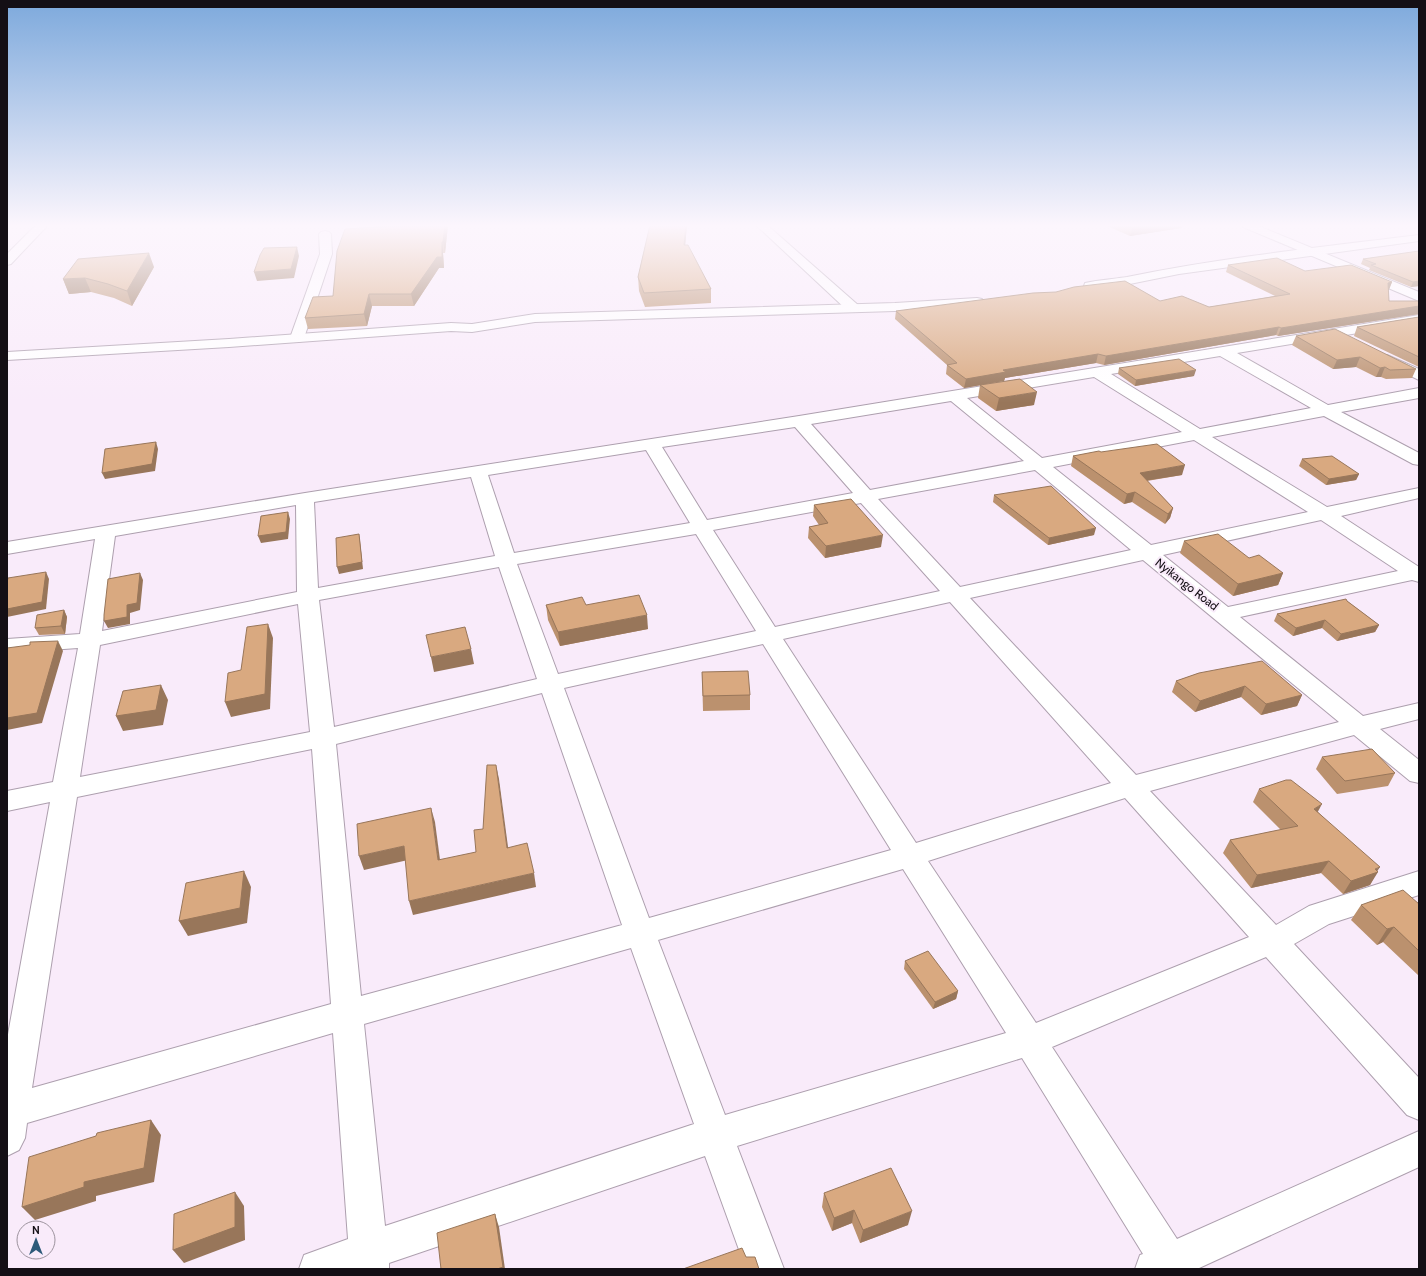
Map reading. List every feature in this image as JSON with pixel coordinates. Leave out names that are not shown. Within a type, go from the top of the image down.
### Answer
[{"type":"street","points":[[297,338],[315,285]]},
{"type":"street","points":[[827,285],[853,308]]},
{"type":"street","points":[[1080,286],[1102,285]]},
{"type":"street","points":[[1390,285],[1419,297]]},
{"type":"street","points":[[7,356],[451,327],[472,328],[535,318],[853,308],[973,303],[988,300]]},
{"type":"street","points":[[7,548],[305,498],[955,396],[1419,319]]},
{"type":"street","points":[[1334,333],[1355,344]]},
{"type":"street","points":[[1222,351],[1325,410],[1419,460]]},
{"type":"street","points":[[1377,354],[1419,375]]},
{"type":"street","points":[[1097,372],[1325,514],[1418,574]]},
{"type":"street","points":[[7,646],[90,640],[308,596],[506,560],[701,527],[1419,393]]},
{"type":"street","name":"Nyikango Road","points":[[955,396],[1419,774]]},
{"type":"street","points":[[799,421],[865,496],[1129,787],[1273,941],[1419,1103]]},
{"type":"street","points":[[651,444],[701,527],[909,856],[1029,1041],[1166,1267],[1419,1149]]},
{"type":"street","points":[[478,471],[506,560],[640,933],[765,1269]]},
{"type":"street","points":[[7,801],[323,738],[551,683],[1419,493]]},
{"type":"street","points":[[305,498],[308,596],[323,738],[369,1260]]},
{"type":"street","points":[[106,531],[90,640],[8,1120],[347,1014],[640,933],[909,856],[1129,787],[1359,725],[1419,711]]},
{"type":"street","points":[[1224,614],[1418,574]]},
{"type":"street","points":[[318,1269],[369,1260],[715,1135],[1029,1041],[1273,941],[1319,915],[1419,883]]},
{"type":"building","points":[[109,285],[131,285],[127,291]]},
{"type":"building","points":[[334,285],[418,285],[411,294],[369,294],[364,314],[305,318],[313,297],[333,296]]},
{"type":"building","points":[[641,285],[709,285],[711,289],[644,293]]},
{"type":"building","points":[[1095,285],[1131,285],[1160,301],[1182,296],[1209,307],[1290,294],[1270,285],[1388,285],[1389,301],[1419,301],[1419,306],[1281,328],[1279,327],[1106,356],[1098,354],[1003,370],[1006,372],[966,379],[947,365],[957,363],[896,311],[1033,293],[1056,292],[1074,287]]},
{"type":"building","points":[[1419,317],[1419,357],[1357,327]]},
{"type":"building","points":[[1335,329],[1416,369],[1390,370],[1385,367],[1380,368],[1360,357],[1337,360],[1296,336]]},
{"type":"building","points":[[1179,359],[1196,370],[1136,380],[1119,368]]},
{"type":"building","points":[[1020,379],[1037,392],[999,398],[980,385]]},
{"type":"building","points":[[156,442],[152,464],[102,473],[105,449]]},
{"type":"building","points":[[1157,444],[1185,465],[1140,473],[1173,508],[1168,514],[1135,492],[1127,494],[1073,456],[1099,451],[1101,452]]},
{"type":"building","points":[[1332,456],[1359,474],[1329,479],[1302,459]]},
{"type":"building","points":[[1051,486],[1096,528],[1049,538],[994,495]]},
{"type":"building","points":[[851,499],[883,535],[826,546],[809,527],[828,523],[814,505]]},
{"type":"building","points":[[288,512],[286,532],[258,536],[261,516]]},
{"type":"building","points":[[359,534],[362,562],[337,567],[336,538]]},
{"type":"building","points":[[1218,534],[1249,558],[1259,555],[1283,573],[1238,584],[1184,541]]},
{"type":"building","points":[[46,572],[42,602],[7,609],[8,578]]},
{"type":"building","points":[[140,573],[137,603],[127,605],[127,617],[104,621],[108,579]]},
{"type":"building","points":[[639,595],[647,615],[558,632],[546,605],[582,597],[586,605]]},
{"type":"building","points":[[1346,599],[1379,625],[1341,634],[1325,620],[1296,628],[1277,614]]},
{"type":"building","points":[[64,610],[61,626],[35,628],[37,615]]},
{"type":"building","points":[[268,624],[265,694],[225,702],[228,673],[241,670],[247,627]]},
{"type":"building","points":[[465,627],[471,649],[431,657],[426,635]]},
{"type":"building","points":[[58,641],[37,713],[7,718],[7,648],[30,645],[30,642]]},
{"type":"building","points":[[1262,661],[1302,695],[1266,704],[1245,686],[1200,701],[1176,681],[1199,673]]},
{"type":"building","points":[[748,671],[750,695],[703,696],[702,672]]},
{"type":"building","points":[[161,685],[156,710],[116,716],[123,691]]},
{"type":"building","points":[[1372,749],[1395,773],[1345,781],[1322,757]]},
{"type":"building","points":[[487,765],[496,765],[507,848],[527,843],[534,873],[409,901],[404,846],[359,856],[357,824],[431,808],[438,860],[476,852],[474,830],[483,829]]},
{"type":"building","points":[[1286,780],[1291,780],[1322,804],[1314,809],[1380,867],[1375,869],[1378,872],[1351,881],[1329,861],[1257,875],[1230,840],[1298,826],[1259,789]]},
{"type":"building","points":[[244,871],[240,908],[179,921],[186,883]]},
{"type":"building","points":[[1403,890],[1419,904],[1419,951],[1394,927],[1387,929],[1361,905]]},
{"type":"building","points":[[928,951],[958,991],[935,1002],[905,961]]},
{"type":"building","points":[[151,1120],[144,1168],[84,1182],[84,1187],[22,1207],[29,1157],[96,1136],[97,1133]]},
{"type":"building","points":[[891,1168],[912,1211],[863,1230],[854,1210],[834,1218],[824,1193]]},
{"type":"building","points":[[235,1192],[235,1227],[173,1250],[174,1214]]},
{"type":"building","points":[[495,1214],[503,1267],[497,1269],[441,1269],[437,1233]]},
{"type":"building","points":[[742,1248],[746,1257],[755,1257],[759,1269],[683,1269]]}]
